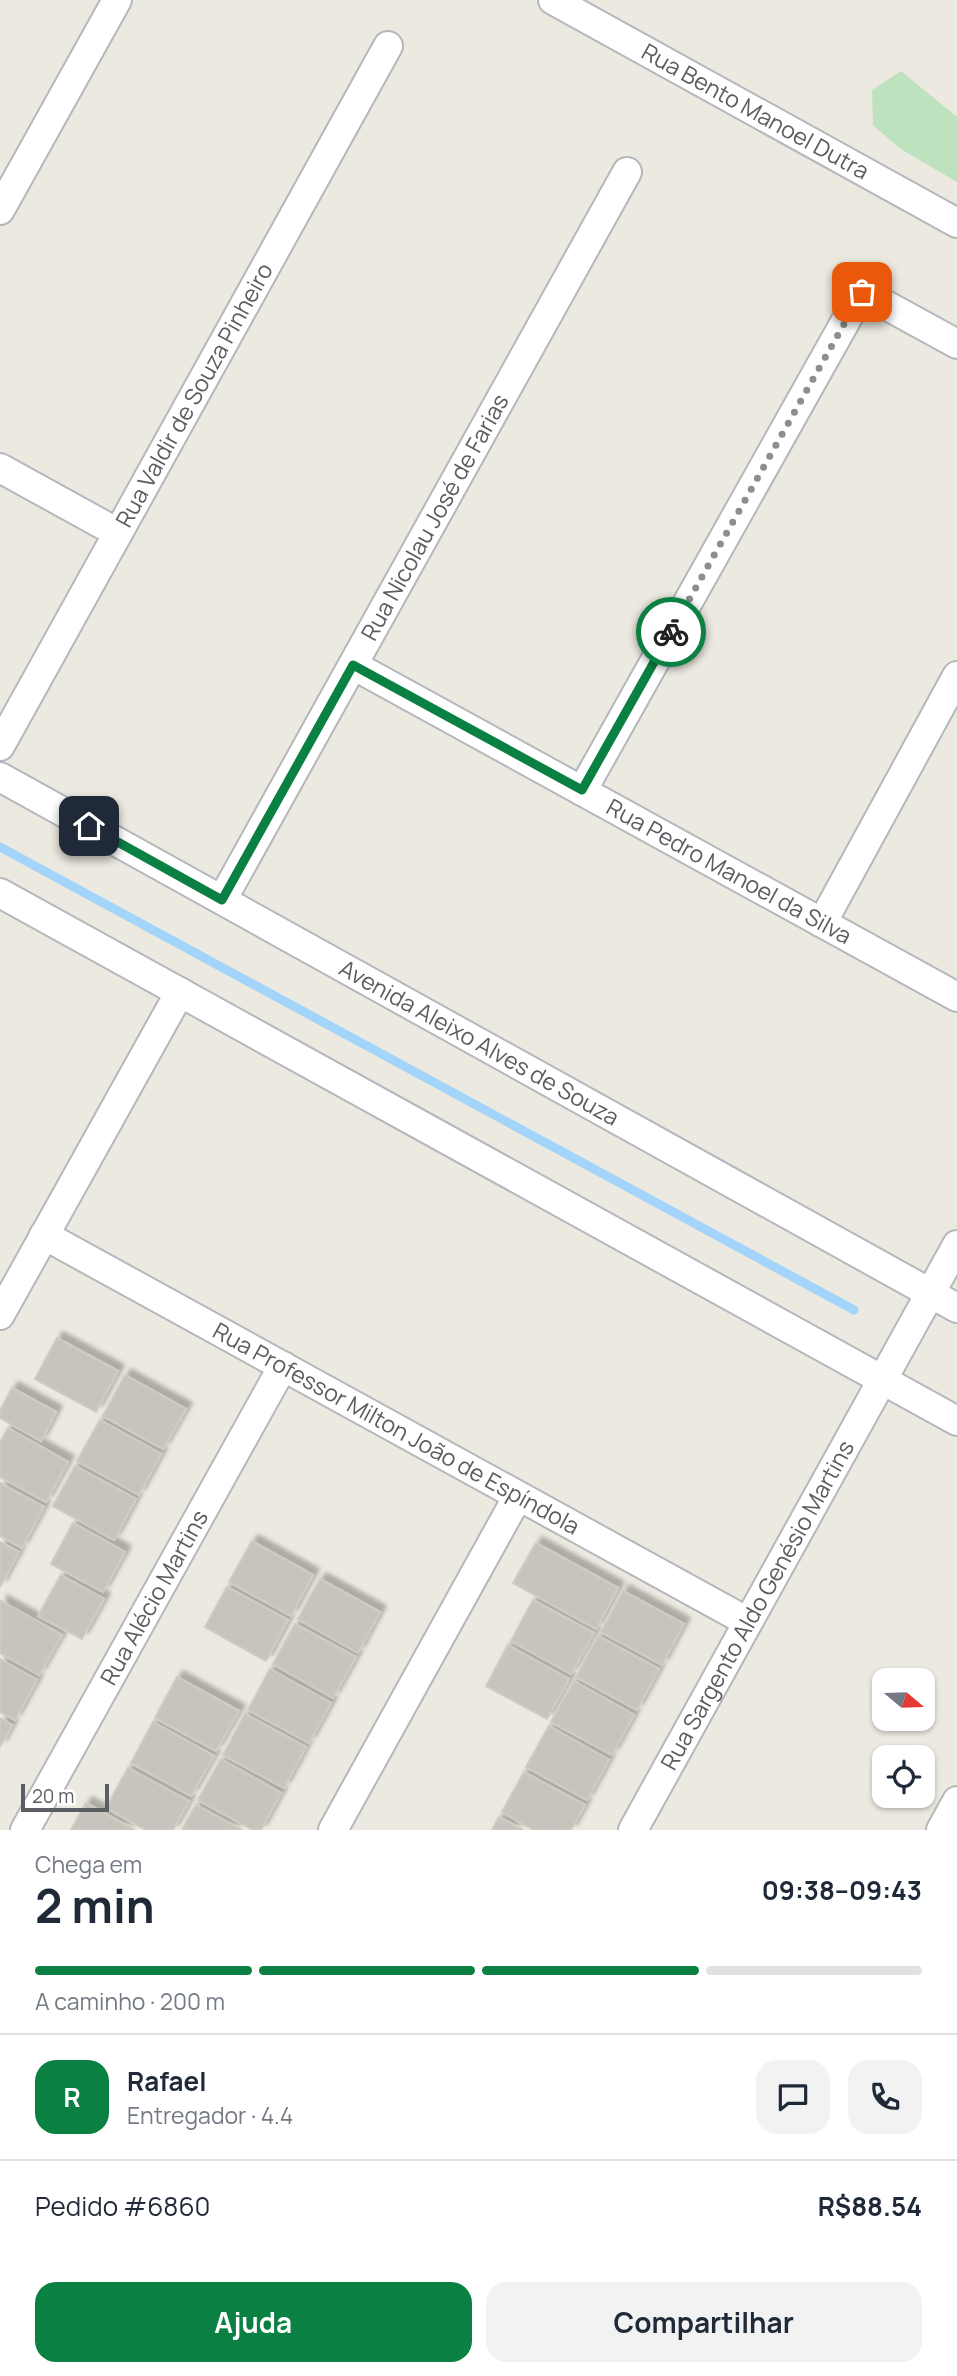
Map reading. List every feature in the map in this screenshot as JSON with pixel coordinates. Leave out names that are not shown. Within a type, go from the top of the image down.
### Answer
[{"type":"street","points":[[0,210],[117,0]]},
{"type":"street","name":"Rua Bento Manoel Dutra","points":[[553,0],[957,223]]},
{"type":"street","name":"Rua Valdir de Souza Pinheiro","points":[[0,746],[388,46]]},
{"type":"street","name":"Rua Nicolau José de Farias","points":[[222,900],[626,172]]},
{"type":"street","points":[[582,790],[862,292],[957,344]]},
{"type":"street","points":[[0,468],[118,533]]},
{"type":"street","name":"Rua Pedro Manoel da Silva","points":[[353,665],[957,997]]},
{"type":"street","points":[[822,923],[957,676]]},
{"type":"street","name":"Avenida Aleixo Alves de Souza","points":[[0,777],[957,1308]]},
{"type":"street","points":[[0,893],[957,1421]]},
{"type":"street","points":[[0,1315],[180,992]]},
{"type":"street","name":"Rua Professor Milton João de Espíndola","points":[[44,1235],[748,1622]]},
{"type":"street","name":"Rua Sargento Aldo Genésio Martins","points":[[633,1830],[957,1245]]},
{"type":"street","name":"Rua Alécio Martins","points":[[25,1830],[283,1366]]},
{"type":"street","points":[[333,1830],[518,1496]]},
{"type":"street","points":[[941,1830],[957,1801]]},
{"type":"green space","points":[[901,71],[957,117],[957,182],[899,148],[873,125],[872,90]]},
{"type":"building","points":[[57,1338],[118,1371],[96,1412],[35,1379]]},
{"type":"building","points":[[125,1375],[186,1409],[163,1449],[103,1416]]},
{"type":"building","points":[[12,1388],[56,1412],[41,1441],[0,1418],[0,1411]]},
{"type":"building","points":[[100,1420],[161,1454],[139,1495],[77,1461]]},
{"type":"building","points":[[8,1428],[68,1462],[46,1502],[0,1477],[0,1442]]},
{"type":"building","points":[[75,1466],[136,1499],[114,1540],[53,1506]]},
{"type":"building","points":[[0,1483],[44,1507],[22,1548],[0,1536]]},
{"type":"building","points":[[73,1523],[125,1552],[103,1592],[51,1564]]},
{"type":"building","points":[[252,1541],[313,1575],[291,1616],[229,1582]]},
{"type":"building","points":[[0,1542],[19,1552],[0,1587]]},
{"type":"building","points":[[536,1543],[618,1588],[596,1629],[513,1583]]},
{"type":"building","points":[[61,1575],[104,1599],[82,1639],[38,1616]]},
{"type":"building","points":[[320,1579],[380,1612],[358,1653],[298,1619]]},
{"type":"building","points":[[227,1587],[288,1620],[266,1661],[205,1627]]},
{"type":"building","points":[[623,1591],[684,1624],[662,1665],[601,1632]]},
{"type":"building","points":[[533,1600],[594,1633],[571,1674],[511,1641]]},
{"type":"building","points":[[1,1601],[62,1635],[39,1675],[0,1653]]},
{"type":"building","points":[[295,1624],[356,1657],[333,1698],[273,1664]]},
{"type":"building","points":[[598,1636],[659,1669],[637,1710],[576,1677]]},
{"type":"building","points":[[508,1645],[569,1679],[547,1719],[486,1686]]},
{"type":"building","points":[[0,1659],[37,1680],[15,1720],[0,1712]]},
{"type":"building","points":[[270,1669],[331,1703],[309,1743],[248,1710]]},
{"type":"building","points":[[177,1677],[239,1711],[216,1751],[155,1718]]},
{"type":"building","points":[[574,1681],[634,1715],[612,1755],[551,1722]]},
{"type":"building","points":[[245,1714],[306,1747],[284,1788],[223,1755]]},
{"type":"building","points":[[0,1718],[12,1725],[0,1747]]},
{"type":"building","points":[[153,1722],[214,1756],[191,1796],[131,1763]]},
{"type":"building","points":[[549,1726],[609,1760],[587,1800],[526,1767]]},
{"type":"building","points":[[221,1759],[281,1793],[261,1830],[253,1830],[198,1800]]},
{"type":"building","points":[[128,1768],[189,1801],[173,1830],[146,1830],[106,1808]]},
{"type":"building","points":[[524,1772],[585,1805],[571,1830],[534,1830],[502,1812]]},
{"type":"building","points":[[86,1803],[135,1830],[71,1830]]},
{"type":"building","points":[[196,1805],[242,1830],[182,1830]]},
{"type":"building","points":[[499,1817],[523,1830],[492,1830]]},
{"type":"waterway","points":[[0,847],[854,1310]]},
{"type":"way so far","points":[[671,632],[862,292]]},
{"type":"route","points":[[89,826],[222,900],[353,665],[582,790],[671,632]]}]
